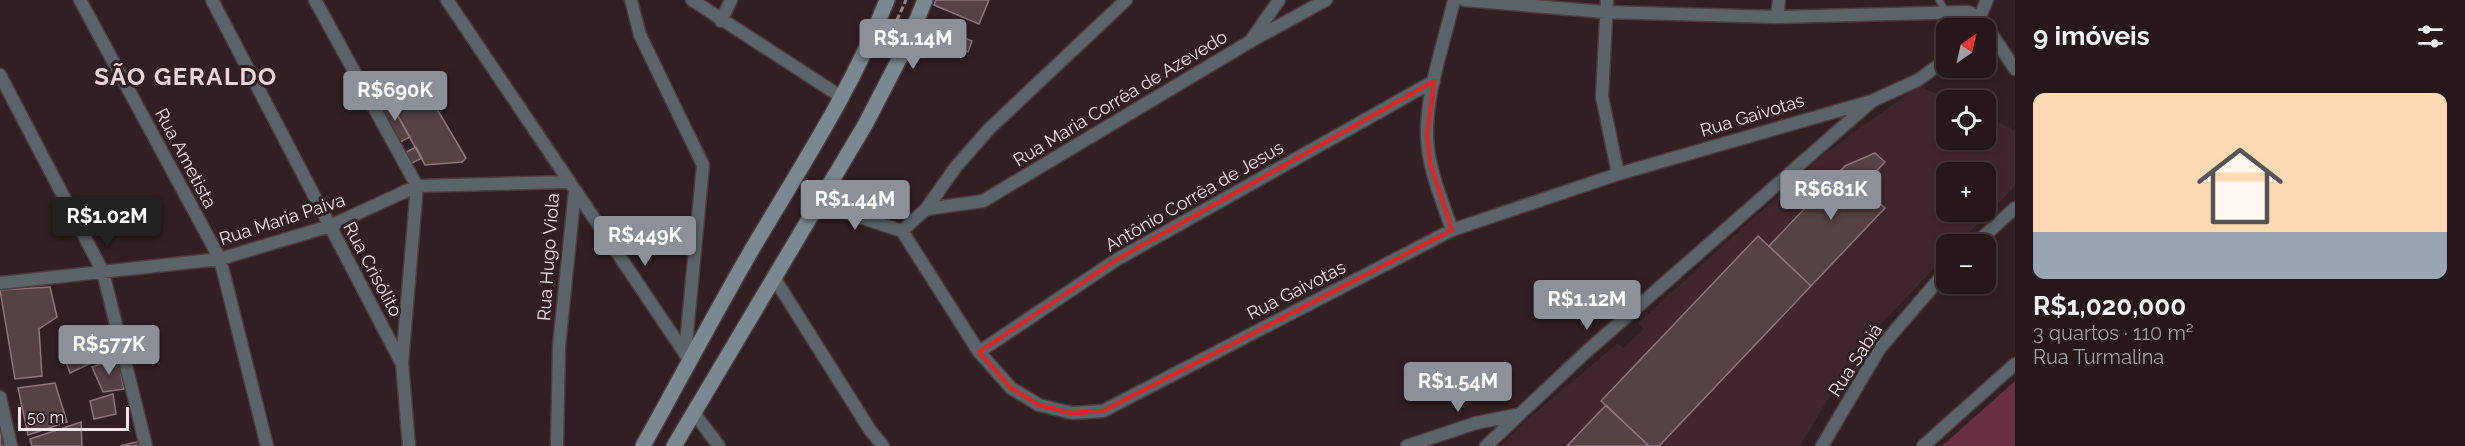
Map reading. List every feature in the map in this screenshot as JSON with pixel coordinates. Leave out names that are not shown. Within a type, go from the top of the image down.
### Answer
[{"type":"main road","points":[[643,446],[688,357],[843,98],[872,40],[887,0]]},
{"type":"main road","points":[[674,446],[879,100],[906,46],[925,0]]},
{"type":"street","name":"Rua Ametista","points":[[80,0],[220,259],[267,446]]},
{"type":"street","name":"Rua Crisólito","points":[[212,0],[402,363]]},
{"type":"street","points":[[315,0],[417,186],[402,363],[409,446]]},
{"type":"street","name":"Rua Hugo Viola","points":[[447,0],[572,186],[559,346],[557,446]]},
{"type":"street","points":[[632,0],[640,35],[703,165],[688,357]]},
{"type":"street","points":[[692,0],[721,21],[843,98]]},
{"type":"street","points":[[721,21],[731,0]]},
{"type":"street","points":[[817,203],[902,231],[927,210],[955,168],[989,129],[1126,0]]},
{"type":"street","points":[[1251,41],[1279,0]]},
{"type":"street","name":"Rua Maria Corrêa de Azevedo","points":[[927,210],[983,201],[1251,41],[1326,0]]},
{"type":"street","points":[[1452,230],[1430,163],[1427,135],[1434,81],[1454,0]]},
{"type":"street","points":[[1464,0],[1777,17],[1942,5],[1968,12],[1973,18]]},
{"type":"street","points":[[1777,17],[1779,0]]},
{"type":"street","points":[[1980,18],[1987,0]]},
{"type":"street","points":[[1606,6],[1602,97],[1618,174]]},
{"type":"street","points":[[1996,45],[2015,69]]},
{"type":"street","points":[[1486,446],[1872,101],[1918,80],[1936,67]]},
{"type":"street","points":[[0,75],[103,272],[146,446]]},
{"type":"street","name":"Antônio Corrêa de Jesus","points":[[979,352],[1116,260],[1434,81]]},
{"type":"street","name":"Rua Gaivotas","points":[[902,231],[979,352],[1011,388],[1039,405],[1072,413],[1103,411],[1452,230],[1618,174],[1840,108],[1872,101]]},
{"type":"street","name":"Rua Maria Paiva","points":[[0,283],[220,259],[330,226],[417,186],[572,186]]},
{"type":"street","points":[[572,186],[688,357]]},
{"type":"street","points":[[1986,234],[2015,208]]},
{"type":"street","points":[[773,276],[870,430],[883,446]]},
{"type":"street","name":"Rua Sabiá","points":[[1822,446],[1880,348],[1936,283]]},
{"type":"street","points":[[1923,446],[2015,364]]},
{"type":"street","points":[[0,397],[11,446]]},
{"type":"street","points":[[694,413],[719,446]]},
{"type":"street","points":[[1407,446],[1476,423],[1518,415]]},
{"type":"highlighted area","points":[[1434,81],[1427,135],[1430,163],[1452,230],[1103,411],[1072,413],[1039,405],[1011,388],[979,352],[1116,260]]},
{"type":"shaded area","points":[[1919,86],[1936,93],[1936,150],[1996,150],[1996,121],[2015,130],[2015,186],[1996,205],[1996,162],[1936,162],[1936,222],[1980,222],[1968,234],[1936,234],[1936,266],[1880,325],[1843,374],[1800,446],[1501,446],[1529,418],[1618,343],[1623,348],[1644,329],[1638,323],[1824,154]]},
{"type":"shaded area","points":[[2015,381],[2015,446],[1942,446]]},
{"type":"building","points":[[936,0],[989,0],[979,24],[934,5]]},
{"type":"building","points":[[931,24],[972,41],[968,52],[927,35]]},
{"type":"building","points":[[415,72],[466,158],[462,162],[425,165],[384,91]]},
{"type":"building","points":[[390,102],[410,137],[400,142],[380,108]]},
{"type":"building","points":[[416,147],[422,158],[412,163],[406,152]]},
{"type":"building","points":[[1875,153],[1885,162],[1862,186],[1885,208],[1811,286],[1769,246],[1845,166]]},
{"type":"building","points":[[1758,236],[1811,286],[1659,446],[1649,446],[1601,401]]},
{"type":"building","points":[[50,287],[57,317],[39,329],[42,376],[15,379],[0,290]]},
{"type":"building","points":[[113,340],[115,352],[70,373],[63,353]]},
{"type":"building","points":[[118,358],[124,389],[103,392],[92,367]]},
{"type":"building","points":[[55,383],[67,422],[28,435],[18,388]]},
{"type":"building","points":[[113,394],[116,414],[94,419],[90,401]]},
{"type":"building","points":[[1606,405],[1649,446],[1567,446]]},
{"type":"building","points":[[81,422],[82,446],[32,446],[30,439]]},
{"type":"building","points":[[3,430],[8,446],[0,446],[0,431]]},
{"type":"building","points":[[140,441],[139,446],[120,446]]},
{"type":"district","name":"SÃO GERALDO","points":[[186,76]]}]
